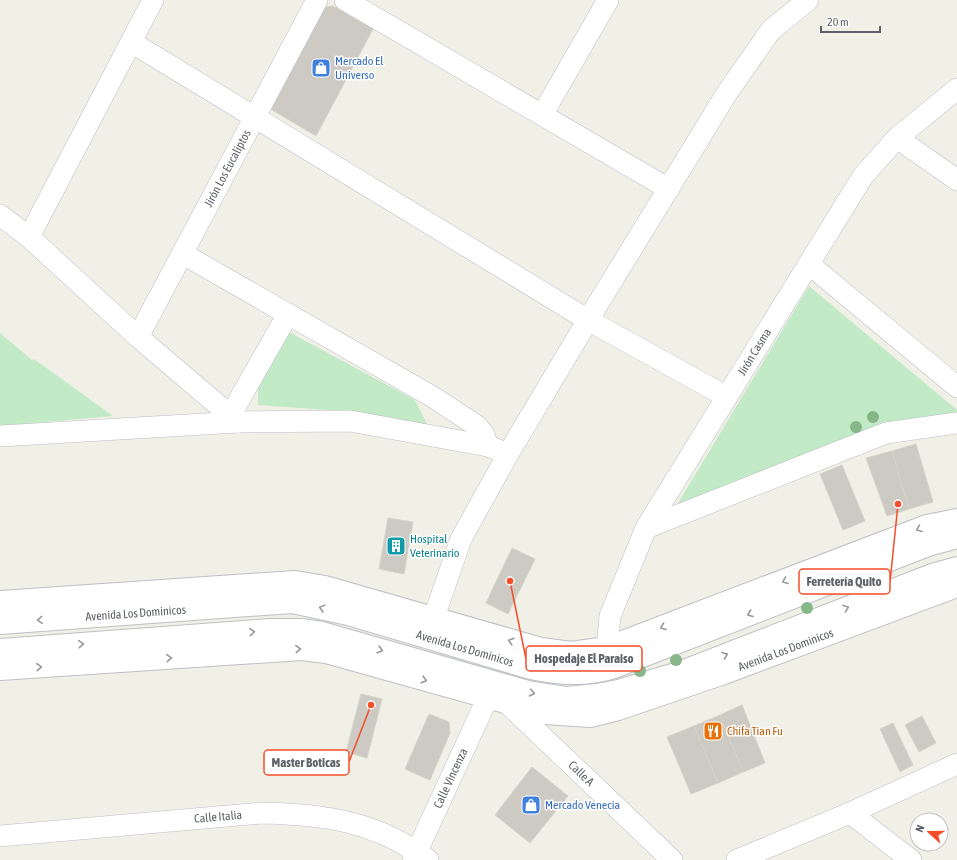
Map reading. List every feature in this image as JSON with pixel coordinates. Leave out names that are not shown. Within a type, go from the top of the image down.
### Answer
[{"type":"main road","name":"Avenida Los Dominicos","points":[[0,602],[295,582],[325,587],[434,617],[541,649],[571,653],[607,648],[927,526],[957,520]]},
{"type":"main road","name":"Avenida Los Dominicos","points":[[0,623],[282,602],[301,603],[348,614],[531,668],[559,673],[583,673],[614,667],[928,545],[957,537]]},
{"type":"main road","points":[[832,582],[866,550]]},
{"type":"main road","name":"Avenida Los Dominicos","points":[[0,650],[283,629],[317,632],[528,692],[556,697],[581,697],[608,694],[679,673],[935,574],[957,568]]},
{"type":"main road","name":"Avenida Los Dominicos","points":[[0,669],[302,649],[314,650],[488,697],[508,704],[560,715],[597,714],[618,710],[724,673],[957,586]]},
{"type":"main road","points":[[348,614],[383,603]]},
{"type":"main road","points":[[203,635],[253,652]]},
{"type":"main road","points":[[679,673],[724,673]]},
{"type":"street","points":[[29,237],[153,0]]},
{"type":"street","name":"Jirón Los Eucaliptos","points":[[138,337],[318,0]]},
{"type":"street","points":[[345,0],[669,189]]},
{"type":"street","points":[[542,115],[608,0]]},
{"type":"street","points":[[434,617],[461,539],[508,454],[588,320],[728,93],[771,30],[808,0]]},
{"type":"street","points":[[131,42],[255,119],[588,320],[727,397]]},
{"type":"street","name":"Jirón Casma","points":[[607,648],[610,616],[646,528],[863,176],[897,138],[957,89]]},
{"type":"street","points":[[897,138],[957,180]]},
{"type":"street","points":[[0,215],[29,237],[138,337],[234,419]]},
{"type":"street","points":[[183,254],[433,397],[471,422],[483,433],[488,446]]},
{"type":"street","points":[[809,264],[957,387]]},
{"type":"street","points":[[234,419],[288,314]]},
{"type":"street","points":[[0,436],[234,419],[350,421],[488,446],[508,454]]},
{"type":"street","points":[[646,528],[886,433],[957,423]]},
{"type":"street","name":"Calle Vincenza","points":[[419,857],[488,697]]},
{"type":"street","name":"Calle A","points":[[508,704],[672,860]]},
{"type":"street","points":[[737,860],[850,813],[957,764]]},
{"type":"street","points":[[850,813],[911,860]]},
{"type":"street","name":"Calle Italia","points":[[0,836],[261,814],[289,814],[329,817],[366,826],[419,857]]},
{"type":"green space","points":[[809,286],[957,410],[957,414],[675,508]]},
{"type":"green space","points":[[287,331],[415,400],[427,424],[355,412],[258,405],[258,386]]},
{"type":"green space","points":[[0,333],[32,360],[34,359],[113,416],[0,426]]},
{"type":"building","name":"Mercado El Universo","points":[[333,6],[373,29],[316,136],[269,108],[324,7]]},
{"type":"building","points":[[916,444],[933,502],[909,509],[892,451]]},
{"type":"building","points":[[892,451],[909,509],[887,516],[866,458]]},
{"type":"building","points":[[842,465],[865,521],[843,530],[820,474]]},
{"type":"building","name":"Hospital Veterinario","points":[[388,518],[413,522],[404,574],[379,569]]},
{"type":"building","points":[[512,548],[535,559],[508,614],[486,603]]},
{"type":"building","points":[[361,694],[382,699],[367,758],[346,752]]},
{"type":"building","points":[[742,705],[765,763],[743,772],[720,715]]},
{"type":"building","points":[[429,714],[449,722],[450,733],[430,780],[405,769]]},
{"type":"building","points":[[720,715],[743,772],[718,783],[694,726]]},
{"type":"building","points":[[922,716],[936,743],[919,752],[905,725]]},
{"type":"building","points":[[893,723],[913,765],[900,772],[880,729]]},
{"type":"building","points":[[694,726],[718,783],[691,794],[667,737]]},
{"type":"building","name":"Mercado Venecia","points":[[532,767],[568,796],[530,843],[495,815]]},
{"type":"place","name":"Mercado El Universo","points":[[321,68]]},
{"type":"place","name":"Ferretería Quito","points":[[898,504]]},
{"type":"place","name":"Hospital Veterinario","points":[[396,546]]},
{"type":"place","name":"Hospedaje El Paraiso","points":[[510,581]]},
{"type":"place","name":"Master Boticas","points":[[371,705]]},
{"type":"place","name":"Chifa Tian Fu","points":[[713,731]]},
{"type":"place","name":"Mercado Venecia","points":[[531,805]]}]
